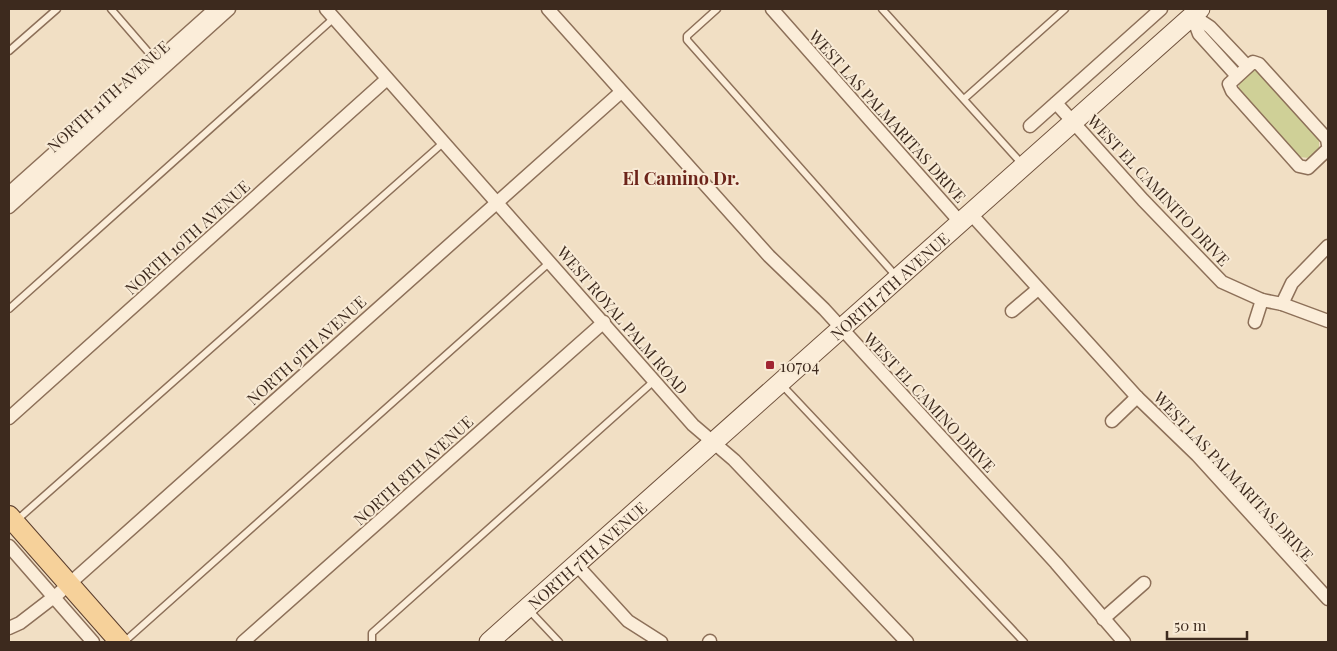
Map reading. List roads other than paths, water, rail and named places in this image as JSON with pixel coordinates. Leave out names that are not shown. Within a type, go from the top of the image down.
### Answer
[{"type":"main road","name":"NORTH 7TH AVENUE","points":[[490,642],[576,563],[781,384],[1196,12]]},
{"type":"main road","points":[[12,519],[61,591],[120,642]]},
{"type":"street","name":"NORTH 11TH AVENUE","points":[[9,193],[215,9]]},
{"type":"street","name":"NORTH 11TH AVENUE","points":[[9,207],[229,9]]},
{"type":"street","name":"WEST EL CAMINO DRIVE","points":[[548,9],[769,256],[842,329],[1056,564],[1124,642]]},
{"type":"street","name":"WEST LAS PALMARITAS DRIVE","points":[[772,9],[966,218],[1038,288],[1137,397],[1196,456],[1328,599]]},
{"type":"street","points":[[1030,126],[1161,9]]},
{"type":"street","points":[[1196,12],[1247,66]]},
{"type":"street","points":[[1196,12],[1199,34],[1237,76]]},
{"type":"street","name":"WEST ROYAL PALM ROAD","points":[[330,14],[498,201],[694,425],[734,460],[907,642]]},
{"type":"street","points":[[1328,145],[1327,139],[1259,64],[1253,62],[1229,84],[1232,91],[1299,166],[1308,168],[1328,149]]},
{"type":"street","name":"NORTH 10TH AVENUE","points":[[9,418],[387,79]]},
{"type":"street","name":"NORTH 9TH AVENUE","points":[[9,628],[20,623],[61,591],[621,92]]},
{"type":"street","name":"WEST EL CAMINITO DRIVE","points":[[1056,103],[1143,200],[1222,282],[1262,300],[1282,304],[1328,321]]},
{"type":"street","points":[[1282,304],[1292,283],[1328,246]]},
{"type":"street","points":[[1012,311],[1038,288]]},
{"type":"street","points":[[1255,322],[1262,300]]},
{"type":"street","name":"NORTH 8TH AVENUE","points":[[243,642],[604,322]]},
{"type":"street","name":"WEST LAS PALMARITAS DRIVE","points":[[1112,421],[1137,397]]},
{"type":"street","points":[[9,546],[61,591],[93,642]]},
{"type":"street","points":[[576,563],[628,621],[661,642]]},
{"type":"street","points":[[1103,619],[1144,583]]},
{"type":"lane","points":[[9,51],[57,9]]},
{"type":"lane","points":[[111,9],[156,61]]},
{"type":"lane","points":[[717,9],[687,36],[687,40],[899,279]]},
{"type":"lane","points":[[882,9],[1024,166]]},
{"type":"lane","points":[[964,99],[1065,9]]},
{"type":"lane","points":[[9,309],[330,14]]},
{"type":"lane","points":[[12,519],[444,142]]},
{"type":"lane","points":[[124,642],[550,262]]},
{"type":"lane","points":[[372,642],[372,633],[654,381]]},
{"type":"lane","points":[[781,384],[1024,642]]},
{"type":"lane","points":[[527,608],[558,642]]},
{"type":"place","name":"10704","points":[[770,365]]},
{"type":"district","name":"El Camino Dr.","points":[[681,178]]}]
